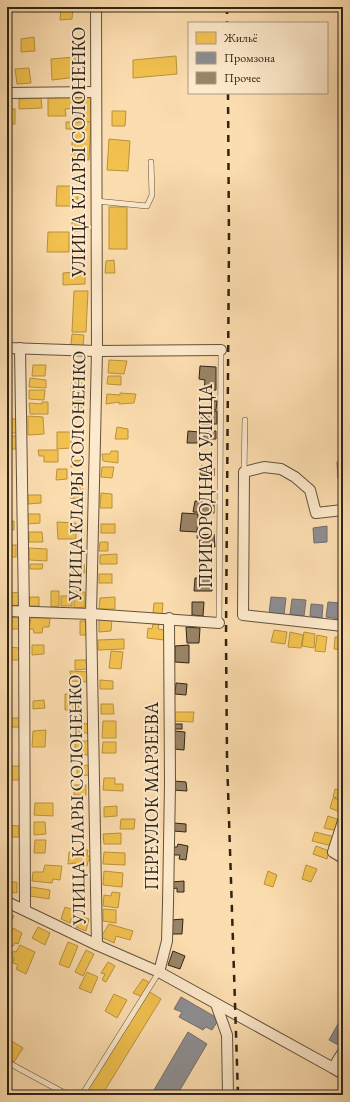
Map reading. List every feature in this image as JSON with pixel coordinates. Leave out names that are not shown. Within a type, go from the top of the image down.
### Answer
[{"type":"street","name":"УЛИЦА КЛАРЫ СОЛОНЕНКО","points":[[96,7],[97,351],[91,614],[97,945]]},
{"type":"street","points":[[7,93],[96,92]]},
{"type":"street","points":[[7,348],[97,351],[221,350]]},
{"type":"street","points":[[20,348],[24,612],[25,910]]},
{"type":"street","points":[[343,510],[316,512],[310,490],[295,476],[281,469],[264,467],[244,472],[243,615],[343,626]]},
{"type":"street","points":[[7,611],[169,618],[219,623]]},
{"type":"street","name":"ПЕРЕУЛОК МАРЗЕЕВА","points":[[159,972],[167,941],[170,783],[169,618]]},
{"type":"street","points":[[343,821],[333,852],[343,858]]},
{"type":"street","points":[[7,902],[97,945],[159,972],[343,1074]]},
{"type":"street","points":[[216,1004],[227,1035],[228,1095]]},
{"type":"street","points":[[333,1068],[343,1052]]},
{"type":"lane","points":[[96,201],[147,206],[152,195],[151,162]]},
{"type":"lane","name":"ПРИГОРОДНАЯ УЛИЦА","points":[[219,623],[221,350]]},
{"type":"lane","points":[[244,420],[244,472]]},
{"type":"lane","points":[[82,1095],[159,972]]},
{"type":"lane","points":[[7,1062],[68,1095]]},
{"type":"building: Жильё","points":[[30,7],[45,7],[45,11],[31,12]]},
{"type":"building: Жильё","points":[[61,7],[73,7],[72,19],[60,20]]},
{"type":"building: Жильё","points":[[34,37],[35,51],[21,52],[21,39]]},
{"type":"building: Жильё","points":[[176,56],[177,74],[133,78],[133,60]]},
{"type":"building: Жильё","points":[[75,57],[77,77],[52,80],[51,59]]},
{"type":"building: Жильё","points":[[29,68],[31,83],[17,84],[15,69]]},
{"type":"building: Жильё","points":[[91,97],[91,122],[76,122],[76,108],[65,109],[66,116],[48,116],[48,98]]},
{"type":"building: Жильё","points":[[41,98],[42,108],[19,109],[19,99]]},
{"type":"building: Жильё","points":[[7,109],[15,109],[15,124],[7,124]]},
{"type":"building: Жильё","points":[[112,111],[126,111],[125,126],[112,126]]},
{"type":"building: Жильё","points":[[66,122],[91,122],[89,160],[71,160],[73,129],[66,129]]},
{"type":"building: Жильё","points":[[109,139],[130,141],[128,171],[107,170]]},
{"type":"building: Жильё","points":[[57,186],[74,186],[74,191],[78,192],[78,199],[73,199],[74,206],[56,206]]},
{"type":"building: Жильё","points":[[109,207],[127,207],[127,249],[109,249]]},
{"type":"building: Жильё","points":[[86,221],[87,230],[72,232],[72,222]]},
{"type":"building: Жильё","points":[[48,232],[69,232],[69,252],[47,252]]},
{"type":"building: Жильё","points":[[114,260],[115,273],[105,273],[106,261]]},
{"type":"building: Жильё","points":[[85,271],[85,284],[63,285],[63,273]]},
{"type":"building: Жильё","points":[[74,291],[88,291],[86,332],[72,332]]},
{"type":"building: Жильё","points":[[72,334],[84,335],[83,346],[71,345]]},
{"type":"building: Жильё","points":[[109,360],[127,361],[124,374],[108,373]]},
{"type":"building: Жильё","points":[[75,362],[84,363],[83,373],[74,373]]},
{"type":"building: Жильё","points":[[33,365],[46,365],[45,376],[32,376]]},
{"type":"building: Жильё","points":[[108,376],[121,376],[121,385],[107,384]]},
{"type":"building: Жильё","points":[[30,378],[46,380],[46,388],[29,387]]},
{"type":"building: Жильё","points":[[72,379],[85,380],[85,392],[71,391]]},
{"type":"building: Жильё","points":[[29,390],[45,390],[44,400],[29,399]]},
{"type":"building: Жильё","points":[[120,393],[136,394],[134,403],[119,404],[119,402],[106,404],[107,394],[120,395]]},
{"type":"building: Жильё","points":[[72,400],[83,400],[83,408],[71,407]]},
{"type":"building: Жильё","points":[[42,402],[48,402],[48,414],[30,414],[29,403],[42,404]]},
{"type":"building: Жильё","points":[[28,416],[43,417],[44,434],[28,435]]},
{"type":"building: Жильё","points":[[7,419],[17,419],[17,433],[7,433]]},
{"type":"building: Жильё","points":[[117,427],[128,429],[128,439],[115,439]]},
{"type":"building: Жильё","points":[[57,432],[72,432],[71,448],[57,449]]},
{"type":"building: Жильё","points":[[7,436],[16,436],[16,449],[7,449]]},
{"type":"building: Жильё","points":[[38,450],[58,450],[58,462],[44,462],[44,456],[39,456]]},
{"type":"building: Жильё","points":[[111,451],[118,451],[118,463],[103,461],[102,454],[110,454]]},
{"type":"building: Жильё","points":[[83,460],[83,466],[71,467],[72,461]]},
{"type":"building: Жильё","points":[[102,467],[114,467],[112,478],[101,477]]},
{"type":"building: Жильё","points":[[57,469],[67,469],[67,479],[56,480]]},
{"type":"building: Жильё","points":[[71,486],[83,487],[82,499],[70,498]]},
{"type":"building: Жильё","points":[[101,493],[112,494],[112,508],[100,508]]},
{"type":"building: Жильё","points":[[28,495],[41,495],[41,503],[28,504]]},
{"type":"building: Жильё","points":[[28,514],[40,514],[40,523],[27,524]]},
{"type":"building: Жильё","points":[[7,521],[14,521],[14,530],[7,529]]},
{"type":"building: Жильё","points":[[57,522],[76,523],[76,539],[58,539]]},
{"type":"building: Жильё","points":[[101,524],[115,524],[115,533],[101,533]]},
{"type":"building: Жильё","points":[[29,532],[42,532],[43,542],[29,542]]},
{"type":"building: Жильё","points":[[100,542],[108,542],[108,551],[99,551]]},
{"type":"building: Жильё","points":[[7,545],[16,545],[16,557],[7,557]]},
{"type":"building: Жильё","points":[[29,548],[47,549],[47,561],[29,560]]},
{"type":"building: Жильё","points":[[117,554],[117,564],[100,564],[100,555]]},
{"type":"building: Жильё","points":[[30,564],[43,564],[42,569],[30,569]]},
{"type":"building: Жильё","points":[[84,564],[85,573],[70,573],[71,565]]},
{"type":"building: Жильё","points":[[99,574],[112,574],[112,583],[99,583]]},
{"type":"building: Жильё","points":[[51,591],[59,591],[59,606],[51,607]]},
{"type":"building: Жильё","points":[[20,592],[20,605],[9,606],[11,593]]},
{"type":"building: Жильё","points":[[74,592],[85,592],[85,607],[74,608]]},
{"type":"building: Жильё","points":[[61,596],[72,596],[72,606],[61,606]]},
{"type":"building: Жильё","points":[[30,597],[39,597],[39,606],[29,606]]},
{"type":"building: Жильё","points":[[115,597],[115,609],[99,609],[100,598]]},
{"type":"building: Жильё","points":[[154,603],[163,603],[162,614],[153,613]]},
{"type":"building: Жильё","points":[[7,617],[20,618],[20,629],[7,629]]},
{"type":"building: Жильё","points":[[31,618],[50,618],[49,627],[43,627],[42,633],[34,633],[33,629],[29,629]]},
{"type":"building: Жильё","points":[[99,619],[112,619],[111,631],[99,632]]},
{"type":"building: Жильё","points":[[80,621],[88,621],[87,635],[80,635]]},
{"type":"building: Жильё","points":[[153,624],[159,624],[158,629],[165,630],[164,640],[147,638],[148,628],[152,629]]},
{"type":"building: Жильё","points":[[274,630],[287,632],[285,644],[271,642]]},
{"type":"building: Жильё","points":[[290,632],[303,635],[301,648],[288,647]]},
{"type":"building: Жильё","points":[[304,632],[315,634],[314,648],[302,646]]},
{"type":"building: Жильё","points":[[317,635],[327,637],[325,652],[315,651]]},
{"type":"building: Жильё","points":[[335,637],[343,637],[343,650],[334,649]]},
{"type":"building: Жильё","points":[[124,639],[124,649],[98,650],[98,640]]},
{"type":"building: Жильё","points":[[32,645],[44,645],[44,654],[32,655]]},
{"type":"building: Жильё","points":[[8,647],[19,648],[19,660],[7,660]]},
{"type":"building: Жильё","points":[[111,651],[123,652],[121,669],[109,668]]},
{"type":"building: Жильё","points":[[75,660],[86,660],[87,669],[75,670]]},
{"type":"building: Жильё","points":[[70,671],[89,672],[88,682],[71,681]]},
{"type":"building: Жильё","points":[[100,680],[113,681],[113,689],[100,689]]},
{"type":"building: Жильё","points":[[65,694],[76,694],[80,697],[80,699],[76,701],[75,706],[79,706],[78,710],[65,710]]},
{"type":"building: Жильё","points":[[44,700],[45,708],[33,709],[33,701]]},
{"type":"building: Жильё","points":[[101,704],[113,704],[114,714],[101,714]]},
{"type":"building: Жильё","points":[[174,712],[194,712],[193,722],[172,721]]},
{"type":"building: Жильё","points":[[7,718],[21,718],[21,727],[7,727]]},
{"type":"building: Жильё","points":[[103,721],[116,721],[116,738],[102,738]]},
{"type":"building: Жильё","points":[[79,723],[89,724],[89,733],[78,733]]},
{"type":"building: Жильё","points":[[46,730],[45,747],[32,747],[33,731]]},
{"type":"building: Жильё","points":[[75,741],[90,741],[89,755],[75,754]]},
{"type":"building: Жильё","points":[[103,742],[116,742],[116,753],[102,753]]},
{"type":"building: Жильё","points":[[7,745],[9,745],[9,755],[7,755]]},
{"type":"building: Жильё","points":[[89,765],[89,775],[77,776],[77,766]]},
{"type":"building: Жильё","points":[[11,766],[21,766],[21,780],[9,780]]},
{"type":"building: Жильё","points":[[341,770],[343,770],[343,778],[339,777]]},
{"type":"building: Жильё","points":[[104,778],[115,778],[115,784],[123,784],[123,791],[103,790]]},
{"type":"building: Жильё","points":[[74,785],[86,785],[86,795],[74,795]]},
{"type":"building: Жильё","points":[[335,789],[343,791],[343,799],[333,797]]},
{"type":"building: Жильё","points":[[333,798],[343,801],[342,813],[330,808]]},
{"type":"building: Жильё","points":[[35,803],[53,803],[53,816],[34,815]]},
{"type":"building: Жильё","points":[[117,806],[117,816],[104,817],[104,807]]},
{"type":"building: Жильё","points":[[328,816],[340,820],[337,831],[324,828]]},
{"type":"building: Жильё","points":[[121,819],[135,819],[134,829],[120,829]]},
{"type":"building: Жильё","points":[[34,822],[45,822],[46,834],[34,835]]},
{"type":"building: Жильё","points":[[7,825],[19,826],[19,837],[7,837]]},
{"type":"building: Жильё","points":[[315,832],[335,837],[332,846],[312,841]]},
{"type":"building: Жильё","points":[[121,833],[121,844],[104,844],[103,834]]},
{"type":"building: Жильё","points":[[35,840],[46,840],[45,853],[34,853]]},
{"type":"building: Жильё","points":[[316,846],[329,851],[327,859],[313,854]]},
{"type":"building: Жильё","points":[[75,849],[88,850],[87,856],[90,856],[90,860],[88,861],[87,866],[76,866],[76,863],[68,864],[69,852],[75,853]]},
{"type":"building: Жильё","points":[[104,852],[125,853],[125,865],[103,864]]},
{"type":"building: Жильё","points":[[45,865],[62,866],[60,880],[53,879],[52,883],[32,881],[33,872],[43,872]]},
{"type":"building: Жильё","points":[[306,865],[317,869],[311,882],[302,879]]},
{"type":"building: Жильё","points":[[104,871],[123,873],[122,887],[103,885]]},
{"type":"building: Жильё","points":[[268,871],[277,875],[273,887],[264,884]]},
{"type":"building: Жильё","points":[[8,882],[17,882],[17,893],[7,892]]},
{"type":"building: Жильё","points":[[31,887],[50,890],[49,899],[30,896]]},
{"type":"building: Жильё","points":[[112,892],[120,893],[118,908],[103,906],[104,895],[111,896]]},
{"type":"building: Жильё","points":[[65,907],[74,910],[70,923],[61,919]]},
{"type":"building: Жильё","points":[[103,909],[116,910],[116,923],[103,921]]},
{"type":"building: Жильё","points":[[7,913],[14,916],[7,929]]},
{"type":"building: Жильё","points":[[79,916],[89,919],[86,931],[76,927]]},
{"type":"building: Жильё","points":[[109,924],[133,931],[130,940],[116,936],[114,943],[101,937]]},
{"type":"building: Жильё","points":[[38,927],[50,933],[45,945],[32,938]]},
{"type":"building: Жильё","points":[[13,928],[22,933],[18,944],[15,943],[13,946],[7,945],[7,941]]},
{"type":"building: Жильё","points":[[68,942],[78,946],[69,968],[59,964]]},
{"type":"building: Жильё","points":[[20,945],[35,952],[26,974],[16,969],[18,965],[13,963],[14,958],[10,957],[14,951],[16,952]]},
{"type":"building: Жильё","points":[[86,950],[94,954],[83,976],[75,972]]},
{"type":"building: Жильё","points":[[108,962],[115,966],[106,982],[102,980],[105,974],[101,973]]},
{"type":"building: Жильё","points":[[87,972],[98,977],[91,993],[79,988]]},
{"type":"building: Жильё","points":[[143,979],[152,984],[143,997],[133,993]]},
{"type":"building: Жильё","points":[[147,990],[161,999],[102,1095],[91,1095],[85,1091]]},
{"type":"building: Жильё","points":[[114,994],[127,1000],[117,1018],[105,1011]]},
{"type":"building: Жильё","points":[[10,1040],[23,1048],[14,1062],[7,1058],[7,1045]]},
{"type":"building: Промзона","points":[[343,461],[343,479],[338,479],[337,462]]},
{"type":"building: Промзона","points":[[327,526],[327,542],[314,543],[313,528]]},
{"type":"building: Промзона","points":[[271,597],[286,598],[284,615],[269,613]]},
{"type":"building: Промзона","points":[[292,599],[306,600],[304,616],[290,614]]},
{"type":"building: Промзона","points":[[328,602],[342,603],[340,619],[326,617]]},
{"type":"building: Промзона","points":[[311,604],[323,605],[322,618],[310,616]]},
{"type":"building: Промзона","points":[[181,997],[219,1019],[212,1030],[206,1027],[203,1030],[179,1017],[182,1012],[174,1009]]},
{"type":"building: Промзона","points":[[343,1015],[343,1045],[342,1047],[329,1040]]},
{"type":"building: Промзона","points":[[188,1032],[207,1044],[177,1095],[151,1095]]},
{"type":"building: Прочее","points":[[200,366],[216,367],[216,390],[204,390],[205,380],[199,379]]},
{"type":"building: Прочее","points":[[210,401],[217,401],[216,410],[209,409]]},
{"type":"building: Прочее","points":[[217,411],[217,424],[198,424],[199,412]]},
{"type":"building: Прочее","points":[[188,431],[199,432],[198,443],[187,443]]},
{"type":"building: Прочее","points":[[216,431],[216,439],[204,439],[204,432]]},
{"type":"building: Прочее","points":[[201,466],[214,468],[214,476],[200,475]]},
{"type":"building: Прочее","points":[[195,501],[203,502],[202,504],[214,504],[214,513],[193,512]]},
{"type":"building: Прочее","points":[[182,513],[198,514],[197,532],[180,531]]},
{"type":"building: Прочее","points":[[214,534],[215,547],[198,546],[197,535]]},
{"type":"building: Прочее","points":[[195,578],[213,578],[212,591],[194,591]]},
{"type":"building: Прочее","points":[[192,602],[204,602],[203,616],[192,615]]},
{"type":"building: Прочее","points":[[186,627],[200,628],[199,643],[187,643]]},
{"type":"building: Прочее","points":[[189,645],[189,663],[175,662],[175,646]]},
{"type":"building: Прочее","points":[[176,683],[187,684],[186,695],[175,694]]},
{"type":"building: Прочее","points":[[173,724],[182,724],[182,729],[173,729]]},
{"type":"building: Прочее","points":[[174,731],[185,732],[184,750],[174,749]]},
{"type":"building: Прочее","points":[[174,781],[186,782],[187,791],[173,790]]},
{"type":"building: Прочее","points":[[174,823],[186,824],[186,832],[173,831]]},
{"type":"building: Прочее","points":[[178,844],[188,846],[186,860],[179,859],[180,855],[172,855],[172,847],[177,847]]},
{"type":"building: Прочее","points":[[184,881],[184,892],[177,892],[177,888],[171,889],[172,882]]},
{"type":"building: Прочее","points":[[183,919],[182,934],[170,934],[171,920]]},
{"type":"building: Прочее","points":[[173,951],[185,956],[180,969],[168,965]]},
{"type":"railway","points":[[227,7],[227,22]]},
{"type":"railway","points":[[228,94],[229,242],[226,636],[227,758],[238,1095]]}]
